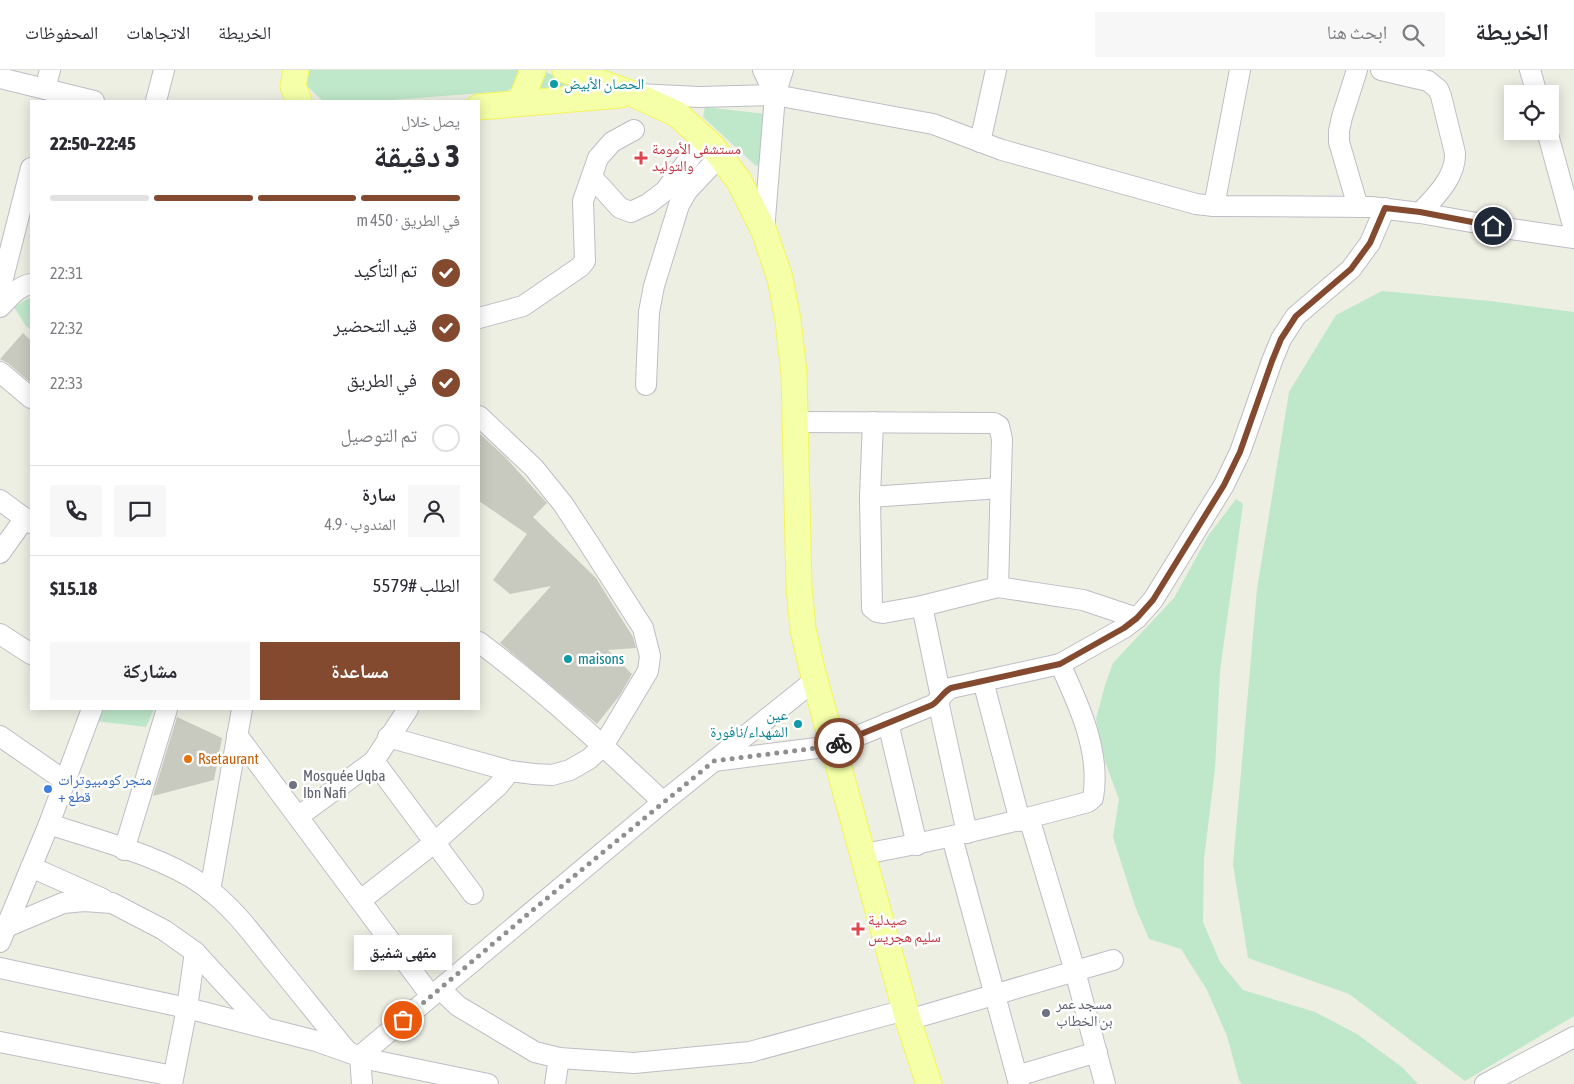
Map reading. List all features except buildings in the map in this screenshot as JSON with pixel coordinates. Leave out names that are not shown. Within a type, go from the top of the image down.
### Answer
[{"type":"main road","points":[[520,103],[533,70]]},
{"type":"main road","points":[[565,70],[633,94],[677,114],[713,147],[739,181],[764,231],[780,278],[788,320],[794,374],[799,586],[803,629],[815,680],[907,1015],[929,1084]]},
{"type":"main road","points":[[480,107],[633,94]]},
{"type":"street","points":[[156,100],[164,70]]},
{"type":"street","points":[[763,70],[775,95]]},
{"type":"street","points":[[764,231],[775,95],[783,70]]},
{"type":"street","points":[[980,142],[996,70]]},
{"type":"street","points":[[1214,206],[1240,70]]},
{"type":"street","points":[[1357,70],[1338,131],[1339,142],[1358,207]]},
{"type":"street","points":[[1381,70],[1428,81],[1438,89],[1441,96],[1455,162],[1452,172],[1446,181],[1420,212]]},
{"type":"street","points":[[1530,70],[1534,85]]},
{"type":"street","points":[[0,78],[48,88],[90,100]]},
{"type":"street","points":[[633,94],[699,97],[775,95],[933,124],[1002,150],[1170,197],[1214,206],[1385,208],[1420,212],[1511,229],[1574,238]]},
{"type":"street","points":[[480,318],[524,306],[580,267],[585,261],[584,201],[598,158],[612,142],[634,130]]},
{"type":"street","points":[[1549,140],[1574,229]]},
{"type":"street","points":[[592,176],[620,208],[631,212],[648,204],[665,191],[713,147]]},
{"type":"street","points":[[646,385],[649,312],[654,286],[679,205],[713,147]]},
{"type":"street","points":[[0,290],[3,269],[30,172]]},
{"type":"street","points":[[714,761],[833,746],[932,705],[945,691],[951,688],[1060,664],[1124,628],[1137,618],[1153,600],[1224,485],[1240,452],[1281,339],[1296,316],[1351,269],[1370,243],[1385,208]]},
{"type":"street","points":[[0,307],[14,293],[30,284]]},
{"type":"street","points":[[0,372],[30,397]]},
{"type":"street","points":[[388,738],[510,771],[552,775],[570,770],[589,759],[603,746],[648,671],[650,656],[643,628],[563,504],[534,468],[480,417]]},
{"type":"street","points":[[795,422],[994,422],[999,426],[1002,439],[998,587]]},
{"type":"street","points":[[873,422],[870,497],[872,608],[877,612],[883,613],[922,606],[998,587],[1083,600],[1137,618]]},
{"type":"street","points":[[870,497],[1000,488]]},
{"type":"street","points":[[0,500],[28,520],[0,554]]},
{"type":"street","points":[[922,606],[939,699],[959,835],[994,995],[1018,1080],[1097,1052]]},
{"type":"street","points":[[0,634],[30,653]]},
{"type":"street","points":[[480,643],[603,746],[663,802]]},
{"type":"street","points":[[863,854],[917,845],[959,835],[1088,802],[1093,798],[1096,781],[1094,756],[1076,700],[1060,664]]},
{"type":"street","points":[[354,1054],[436,992],[663,802],[815,680]]},
{"type":"street","points":[[983,680],[1024,819],[1075,971],[1105,1084]]},
{"type":"street","points":[[2,931],[49,824],[92,710]]},
{"type":"street","points":[[124,850],[167,710]]},
{"type":"street","points":[[210,891],[242,710]]},
{"type":"street","points":[[299,816],[374,761],[407,710]]},
{"type":"street","points":[[888,723],[917,845]]},
{"type":"street","points":[[238,735],[361,900],[436,992],[526,1048],[559,1058],[634,1063],[750,1052],[994,995],[1113,960]]},
{"type":"street","points":[[0,736],[65,781]]},
{"type":"street","points":[[374,761],[473,894]]},
{"type":"street","points":[[361,900],[434,843],[498,786],[510,771]]},
{"type":"street","points":[[49,824],[179,871],[226,904],[354,1054],[362,1084]]},
{"type":"street","points":[[31,867],[112,903],[164,930],[195,952],[264,1027]]},
{"type":"street","points":[[2,931],[64,903],[84,901],[112,903]]},
{"type":"street","points":[[0,1042],[172,1080],[187,1008],[195,952]]},
{"type":"street","points":[[0,968],[187,1008],[264,1027],[316,1041],[433,1078],[488,1084]]},
{"type":"street","points":[[1485,1084],[1574,1037]]},
{"type":"street","points":[[555,1084],[559,1058]]},
{"type":"green space","points":[[305,70],[522,70],[517,85],[507,91],[393,100],[322,100],[307,86]]},
{"type":"green space","points":[[546,72],[583,89],[539,90]]},
{"type":"green space","points":[[705,107],[766,114],[763,164],[756,166],[703,117]]},
{"type":"green space","points":[[1382,291],[1490,301],[1574,312],[1574,1016],[1465,1081],[1349,994],[1248,958],[1233,864],[1257,589],[1289,392],[1336,315]]},
{"type":"green space","points":[[30,298],[30,329],[26,326],[14,307]]},
{"type":"green space","points":[[1236,499],[1243,504],[1220,671],[1215,769],[1204,859],[1203,922],[1220,962],[1243,990],[1315,1012],[1357,1034],[1403,1068],[1418,1084],[1242,1084],[1239,1080],[1227,1036],[1207,990],[1181,949],[1149,939],[1135,906],[1113,837],[1119,799],[1105,762],[1096,719],[1113,663],[1174,598],[1208,536]]},
{"type":"green space","points":[[99,710],[154,710],[146,727],[95,721]]},
{"type":"way so far","points":[[403,1020],[714,761],[833,746],[839,743]]},
{"type":"place","name":"الحصان الأبيض","points":[[554,84]]},
{"type":"place","name":"مستشفى الأمومة والتوليد","points":[[641,158]]},
{"type":"place","name":"maisons","points":[[568,659]]},
{"type":"place","name":"عين الشهداء/نافورة","points":[[798,724]]},
{"type":"place","name":"Rsetaurant","points":[[188,759]]},
{"type":"place","name":"Mosquée Uqba Ibn Nafi","points":[[293,785]]},
{"type":"place","name":"متجر كومبيوترات + قطع","points":[[48,789]]},
{"type":"place","name":"صيدلية سليم هجريس","points":[[858,929]]},
{"type":"place","name":"مسجد عمر بن الخطاب","points":[[1046,1013]]},
{"type":"place","name":"مقهى شفيق","points":[[403,1020]]},
{"type":"route","points":[[839,743],[932,705],[938,701],[945,691],[951,688],[1060,664],[1124,628],[1137,618],[1153,600],[1224,485],[1240,452],[1281,339],[1296,316],[1351,269],[1370,243],[1385,208],[1420,212],[1493,226]]}]
